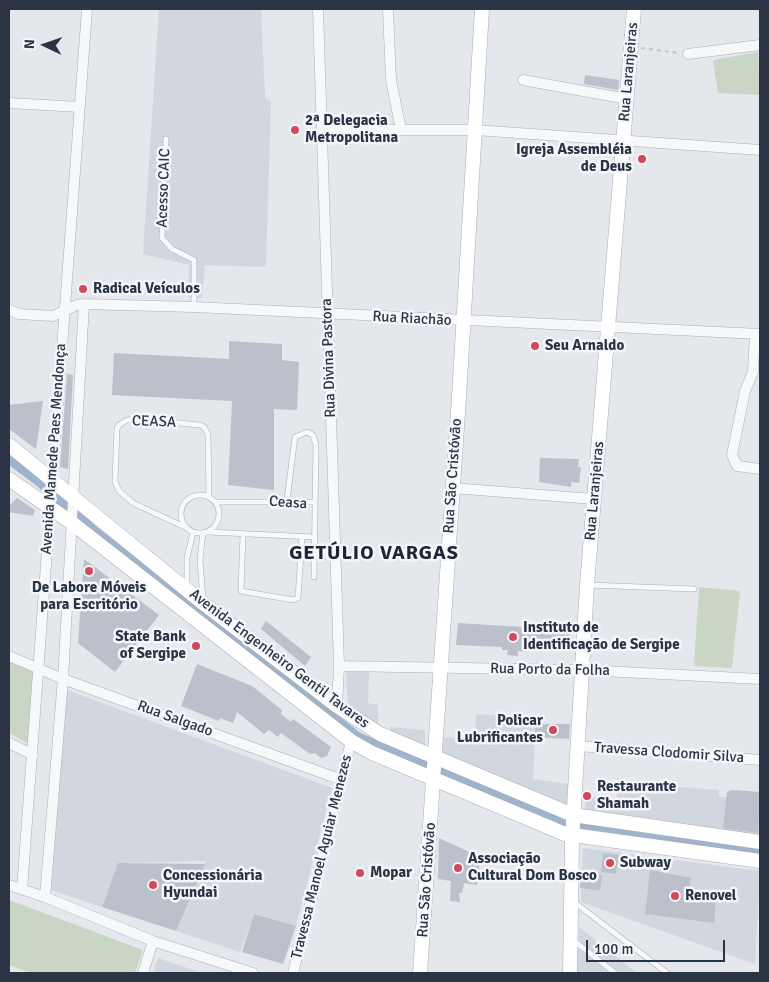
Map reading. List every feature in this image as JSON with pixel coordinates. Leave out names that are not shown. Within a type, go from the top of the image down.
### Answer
[{"type":"main road","name":"Rua São Cristóvão","points":[[420,973],[464,322],[482,9]]},
{"type":"main road","name":"Rua Laranjeiras","points":[[570,973],[573,825],[587,585],[634,9]]},
{"type":"main road","name":"Avenida Engenheiro Gentil Tavares","points":[[9,445],[74,502],[203,603],[337,706],[380,734],[435,758],[573,825],[760,842]]},
{"type":"main road","name":"Avenida Engenheiro Gentil Tavares","points":[[9,479],[72,521],[351,741],[372,753],[434,780],[573,825],[760,861]]},
{"type":"street","name":"Avenida Mamede Paes Mendonça","points":[[22,889],[87,9]]},
{"type":"street","name":"Rua Divina Pastora","points":[[318,9],[339,666],[337,706]]},
{"type":"street","points":[[388,9],[390,80],[401,130]]},
{"type":"street","points":[[688,54],[760,45]]},
{"type":"street","points":[[523,80],[627,99]]},
{"type":"street","points":[[9,103],[80,107]]},
{"type":"street","points":[[321,130],[475,130],[760,150]]},
{"type":"street","name":"Avenida Mamede Paes Mendonça","points":[[45,897],[63,678],[84,304]]},
{"type":"street","name":"Rua Riachão","points":[[9,310],[19,314],[53,316],[65,312],[69,308],[84,304],[194,307],[464,322],[758,334]]},
{"type":"street","points":[[758,334],[753,372],[745,391],[732,455],[734,463],[742,467],[760,468]]},
{"type":"street","points":[[452,488],[594,499]]},
{"type":"street","name":"Rua Salgado","points":[[9,656],[63,678],[342,780]]},
{"type":"street","name":"Rua Porto da Folha","points":[[339,666],[583,670],[760,679]]},
{"type":"street","name":"Travessa Manoel Aguiar Menezes","points":[[293,973],[351,741]]},
{"type":"street","points":[[9,743],[33,755]]},
{"type":"street","name":"Travessa Clodomir Silva","points":[[578,746],[760,760]]},
{"type":"street","points":[[9,885],[45,897],[153,941],[253,973]]},
{"type":"street","points":[[143,973],[153,941]]},
{"type":"lane","name":"Acesso CAIC","points":[[166,139],[162,238],[172,249],[194,260],[194,307]]},
{"type":"lane","name":"CEASA","points":[[187,528],[133,503],[119,491],[115,481],[117,428],[119,424],[127,420],[136,419],[200,425],[204,427],[208,434],[209,498]]},
{"type":"lane","points":[[286,500],[295,437],[307,432],[313,435],[315,439],[313,502]]},
{"type":"lane","points":[[203,603],[200,560],[206,532],[218,520],[218,509],[215,502],[209,498],[195,496],[184,503],[181,516],[187,528],[194,532],[206,532],[313,537]]},
{"type":"lane","name":"Ceasa","points":[[215,502],[286,500],[313,502],[314,577]]},
{"type":"lane","points":[[187,590],[187,558],[194,532]]},
{"type":"lane","points":[[243,534],[241,591],[293,600],[298,598],[302,537]]},
{"type":"lane","points":[[587,585],[694,589]]},
{"type":"lane","points":[[571,900],[667,973]]},
{"type":"lane","points":[[571,938],[615,973]]},
{"type":"path","points":[[632,47],[688,54]]},
{"type":"shaded area","points":[[159,9],[261,9],[265,97],[271,102],[266,267],[205,265],[202,298],[188,297],[189,265],[143,254]]},
{"type":"shaded area","points":[[346,671],[369,672],[368,703],[378,705],[378,728],[348,709]]},
{"type":"shaded area","points":[[67,690],[332,788],[296,926],[254,914],[240,952],[176,931],[206,861],[118,863],[102,907],[51,890]]},
{"type":"shaded area","points":[[476,714],[536,717],[533,779],[569,784],[567,806],[442,754],[444,737],[475,739]]},
{"type":"shaded area","points":[[390,727],[425,730],[425,746],[390,733]]},
{"type":"shaded area","points":[[618,782],[719,790],[719,797],[728,797],[727,808],[760,810],[760,837],[585,811],[586,796],[616,800]]},
{"type":"shaded area","points":[[583,848],[760,871],[755,964],[581,902]]},
{"type":"shaded area","points":[[579,927],[637,973],[577,973]]},
{"type":"shaded area","points":[[158,958],[202,973],[153,973]]},
{"type":"green space","points":[[758,52],[760,95],[718,93],[713,60]]},
{"type":"green space","points":[[699,587],[740,591],[732,668],[694,666]]},
{"type":"green space","points":[[9,662],[34,672],[29,744],[9,733]]},
{"type":"green space","points":[[9,900],[143,950],[135,973],[31,973],[9,965]]},
{"type":"building","points":[[585,75],[619,80],[618,90],[584,84]]},
{"type":"building","points":[[229,341],[282,344],[282,360],[299,362],[297,410],[274,409],[274,490],[228,485],[232,401],[112,395],[114,353],[229,359]]},
{"type":"building","points":[[67,374],[73,375],[68,469],[60,467]]},
{"type":"building","points":[[43,401],[36,449],[9,429],[9,405]]},
{"type":"building","points":[[540,458],[579,459],[578,467],[581,467],[579,483],[571,482],[571,487],[539,482]]},
{"type":"building","points":[[17,498],[35,510],[33,516],[9,512],[10,505]]},
{"type":"building","points":[[84,559],[159,615],[115,672],[78,643]]},
{"type":"building","points":[[266,621],[311,657],[305,666],[261,629]]},
{"type":"building","name":"Instituto de Identificação de Sergipe","points":[[458,623],[570,630],[569,650],[526,649],[526,652],[518,651],[518,656],[507,655],[508,650],[502,650],[502,647],[456,645]]},
{"type":"building","points":[[197,664],[252,686],[282,710],[281,714],[291,722],[293,719],[331,747],[327,756],[321,758],[315,753],[310,754],[281,733],[278,737],[269,730],[264,734],[237,712],[233,723],[220,718],[219,721],[181,706]]},
{"type":"building","name":"Policar Lubrificantes","points":[[535,724],[570,724],[569,739],[535,737]]},
{"type":"building","points":[[732,790],[760,792],[758,833],[723,828],[727,792]]},
{"type":"building","name":"Associação Cultural Dom Bosco","points":[[439,838],[480,857],[477,885],[464,883],[462,893],[459,893],[460,902],[450,901],[451,881],[438,879]]},
{"type":"building","name":"Subway","points":[[603,853],[619,855],[616,874],[601,872]]},
{"type":"building","name":"Concessionária Hyundai","points":[[118,863],[205,864],[176,931],[102,907]]},
{"type":"building","name":"Renovel","points":[[650,870],[691,878],[688,894],[716,898],[714,923],[645,914]]},
{"type":"building","points":[[581,872],[602,875],[600,890],[580,888]]},
{"type":"building","points":[[254,914],[296,926],[283,964],[242,952]]},
{"type":"waterway","points":[[9,459],[40,482],[94,531],[359,738],[580,828],[760,852]]},
{"type":"place","name":"2ª Delegacia Metropolitana","points":[[295,130]]},
{"type":"place","name":"Igreja Assembléia de Deus","points":[[642,159]]},
{"type":"place","name":"Radical Veículos","points":[[83,289]]},
{"type":"place","name":"Seu Arnaldo","points":[[535,346]]},
{"type":"place","name":"De Labore Móveis para Escritório","points":[[89,571]]},
{"type":"place","name":"Instituto de Identificação de Sergipe","points":[[513,637]]},
{"type":"place","name":"State Bank of Sergipe","points":[[196,646]]},
{"type":"place","name":"Policar Lubrificantes","points":[[553,730]]},
{"type":"place","name":"Restaurante Shamah","points":[[587,796]]},
{"type":"place","name":"Subway","points":[[610,863]]},
{"type":"place","name":"Associação Cultural Dom Bosco","points":[[458,868]]},
{"type":"place","name":"Mopar","points":[[360,873]]},
{"type":"place","name":"Concessionária Hyundai","points":[[153,885]]},
{"type":"place","name":"Renovel","points":[[675,896]]},
{"type":"district","name":"GETÚLIO VARGAS","points":[[374,554]]}]
